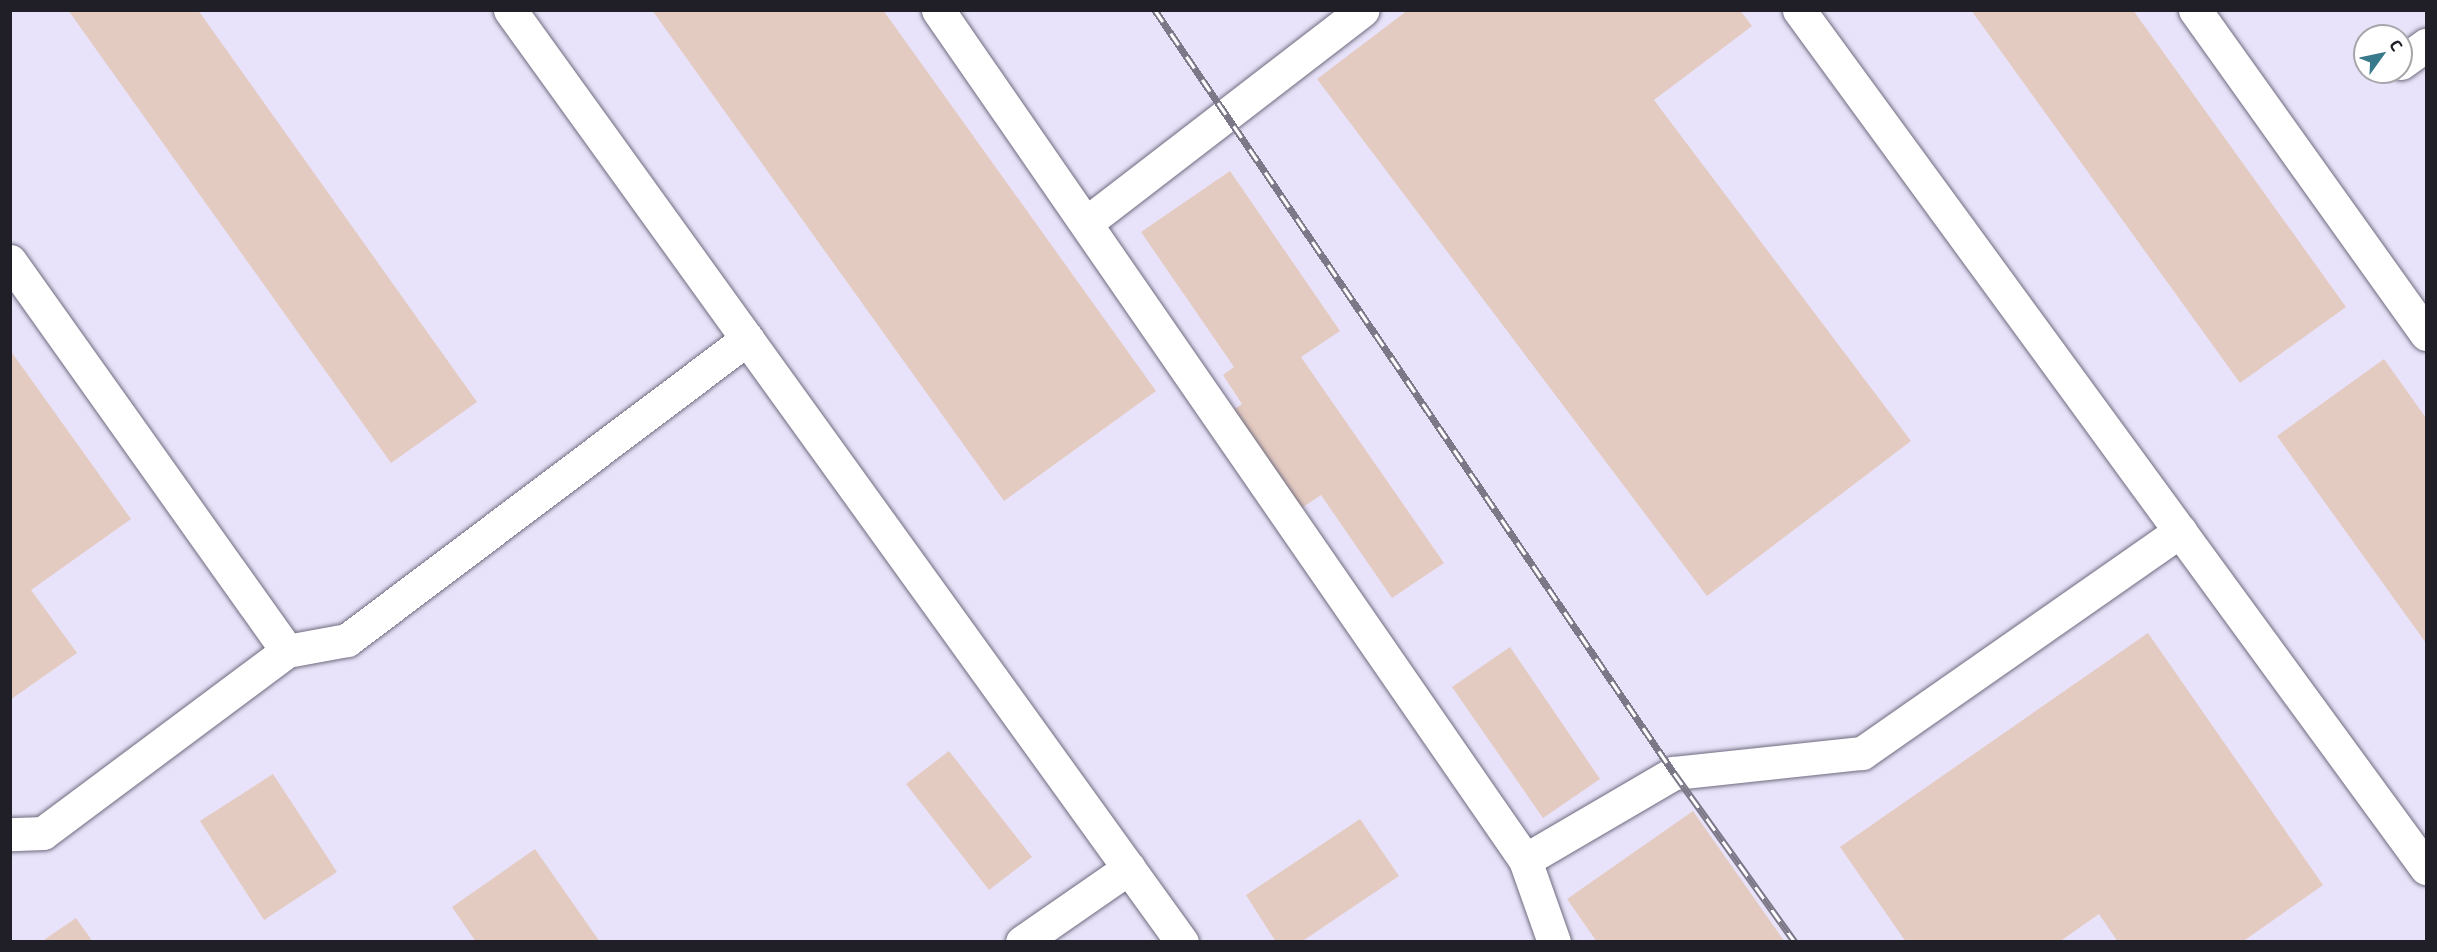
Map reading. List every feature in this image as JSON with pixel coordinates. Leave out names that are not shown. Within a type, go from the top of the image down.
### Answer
[{"type":"lane","points":[[510,10],[1182,942]]},
{"type":"lane","points":[[938,10],[1525,860],[1554,942]]},
{"type":"lane","points":[[1086,223],[1363,10]]},
{"type":"lane","points":[[1799,10],[2427,868]]},
{"type":"lane","points":[[2195,10],[2427,334]]},
{"type":"lane","points":[[2413,54],[2427,45]]},
{"type":"lane","points":[[10,261],[287,651]]},
{"type":"lane","points":[[10,834],[43,833],[287,651],[346,640],[747,339]]},
{"type":"lane","points":[[1525,860],[1674,773],[1862,753],[2180,531]]},
{"type":"lane","points":[[1022,942],[1129,868]]},
{"type":"building","points":[[68,10],[198,10],[477,402],[391,463]]},
{"type":"building","points":[[652,10],[883,10],[1156,391],[1004,501]]},
{"type":"building","points":[[1408,10],[1740,10],[1752,26],[1654,100],[1911,441],[1707,596],[1317,79]]},
{"type":"building","points":[[1971,10],[2133,10],[2346,307],[2240,383]]},
{"type":"building","points":[[1230,171],[1340,331],[1301,357],[1444,563],[1392,598],[1321,495],[1297,511],[1230,413],[1242,404],[1223,375],[1234,367],[1141,232]]},
{"type":"building","points":[[10,350],[131,519],[31,590],[77,653],[10,700]]},
{"type":"building","points":[[2384,359],[2426,418],[2426,643],[2277,436]]},
{"type":"building","points":[[2148,633],[2323,885],[2242,942],[2118,942],[2099,914],[2059,942],[1906,942],[1840,847]]},
{"type":"building","points":[[1510,647],[1600,779],[1543,818],[1452,687]]},
{"type":"building","points":[[949,751],[1032,857],[989,890],[906,784]]},
{"type":"building","points":[[273,774],[337,872],[264,920],[200,821]]},
{"type":"building","points":[[1693,811],[1785,942],[1597,942],[1567,899]]},
{"type":"building","points":[[1360,819],[1399,876],[1301,942],[1276,942],[1246,895]]},
{"type":"building","points":[[535,849],[600,942],[476,942],[452,907]]},
{"type":"building","points":[[76,918],[93,942],[41,942]]},
{"type":"railway","points":[[1155,10],[1674,773],[1795,942]]}]
